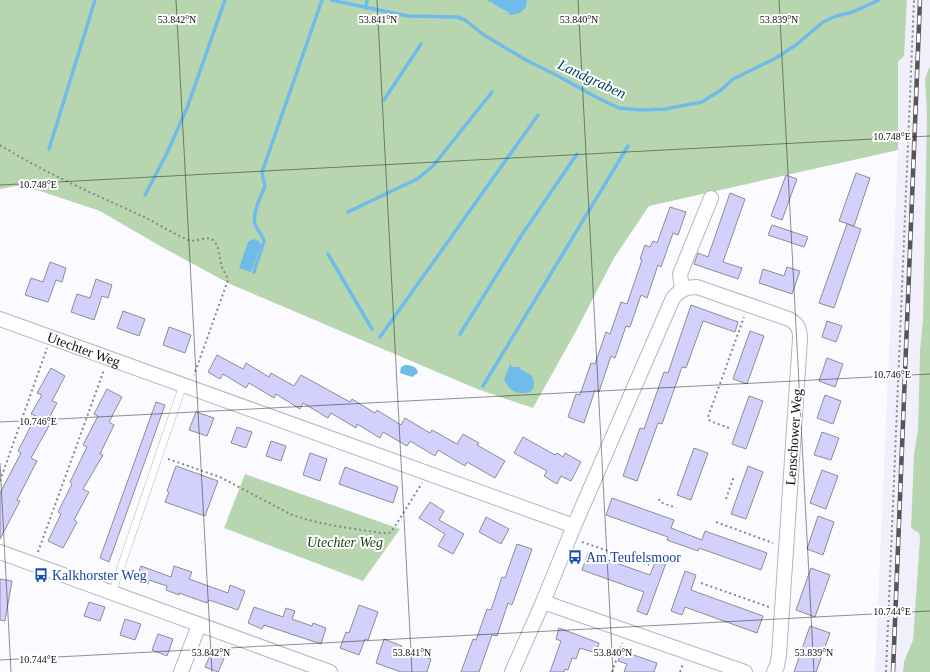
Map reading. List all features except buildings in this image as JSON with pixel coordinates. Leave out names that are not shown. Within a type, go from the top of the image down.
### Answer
[{"type":"street","points":[[512,672],[673,298],[682,289],[680,274],[710,198]]},
{"type":"street","name":"Lenschower Weg","points":[[682,289],[697,287],[789,319],[799,328],[800,333],[779,655],[774,672]]},
{"type":"street","name":"Utechter Weg","points":[[0,319],[428,474],[571,532]]},
{"type":"street","points":[[0,552],[330,672]]},
{"type":"street","points":[[543,602],[746,672]]},
{"type":"street","points":[[181,672],[199,625]]},
{"type":"lane","points":[[112,593],[159,457],[187,386]]},
{"type":"path","points":[[886,672],[914,0]]},
{"type":"path","points":[[0,145],[83,189],[144,217],[188,240],[197,241],[206,238],[212,239],[215,242],[219,252],[222,268],[228,280],[187,386]]},
{"type":"path","points":[[729,428],[710,421],[708,417],[748,305]]},
{"type":"path","points":[[0,481],[51,337]]},
{"type":"path","points":[[34,564],[108,358]]},
{"type":"path","points":[[159,457],[220,477],[290,514],[303,519],[381,533],[389,533],[392,531],[428,474]]},
{"type":"path","points":[[726,499],[733,479],[732,477]]},
{"type":"path","points":[[659,499],[660,502],[676,508]]},
{"type":"path","points":[[716,522],[786,548]]},
{"type":"path","points":[[571,532],[649,565]]},
{"type":"path","points":[[701,583],[782,612]]},
{"type":"path","points":[[612,672],[627,631]]},
{"type":"shaded area","points":[[907,0],[930,0],[930,66],[925,79],[927,115],[923,318],[920,351],[918,430],[914,454],[911,527],[919,533],[920,538],[913,640],[904,662],[903,672],[875,672],[898,150],[898,62],[904,56]]},
{"type":"green space","points":[[0,0],[491,0],[508,12],[525,9],[527,0],[907,0],[904,56],[898,62],[898,150],[649,206],[614,258],[575,333],[533,408],[477,389],[230,284],[100,211],[22,185],[0,189]]},
{"type":"green space","points":[[930,66],[930,672],[903,672],[904,662],[913,640],[920,538],[919,533],[911,528],[914,454],[918,430],[920,351],[923,318],[927,115],[925,79]]},
{"type":"green space","name":"Utechter Weg","points":[[245,474],[400,529],[363,581],[224,528]]},
{"type":"water","points":[[487,0],[527,0],[526,8],[520,13],[510,15],[508,12]]},
{"type":"water","points":[[253,239],[259,241],[261,245],[251,272],[239,268],[248,242]]},
{"type":"water","points":[[510,364],[512,367],[519,367],[531,375],[534,379],[534,386],[530,392],[514,392],[504,380]]},
{"type":"water","points":[[405,365],[414,367],[417,369],[418,373],[412,377],[400,373],[401,367]]},
{"type":"waterway","points":[[49,149],[95,0]]},
{"type":"waterway","points":[[145,195],[167,153],[187,108],[225,0]]},
{"type":"waterway","points":[[254,272],[264,241],[254,220],[257,205],[265,186],[262,172],[322,0]]},
{"type":"waterway","name":"Landgraben","points":[[331,0],[408,16],[457,17],[465,20],[484,35],[526,60],[594,96],[619,108],[642,110],[665,109],[702,102],[721,90],[733,79],[776,58],[796,45],[823,22],[836,16],[853,12],[879,0]]},
{"type":"waterway","name":"Landgraben","points":[[366,8],[367,0]]},
{"type":"waterway","points":[[384,100],[421,44]]},
{"type":"waterway","points":[[348,212],[417,179],[433,166],[492,92]]},
{"type":"waterway","points":[[380,337],[538,115]]},
{"type":"waterway","points":[[483,386],[628,146]]},
{"type":"waterway","points":[[460,334],[521,236],[577,154]]},
{"type":"waterway","points":[[328,254],[372,329]]},
{"type":"railway","points":[[893,672],[920,0]]},
{"type":"place","name":"Am Teufelsmoor","points":[[575,557]]},
{"type":"place","name":"Kalkhorster Weg","points":[[41,575]]}]
